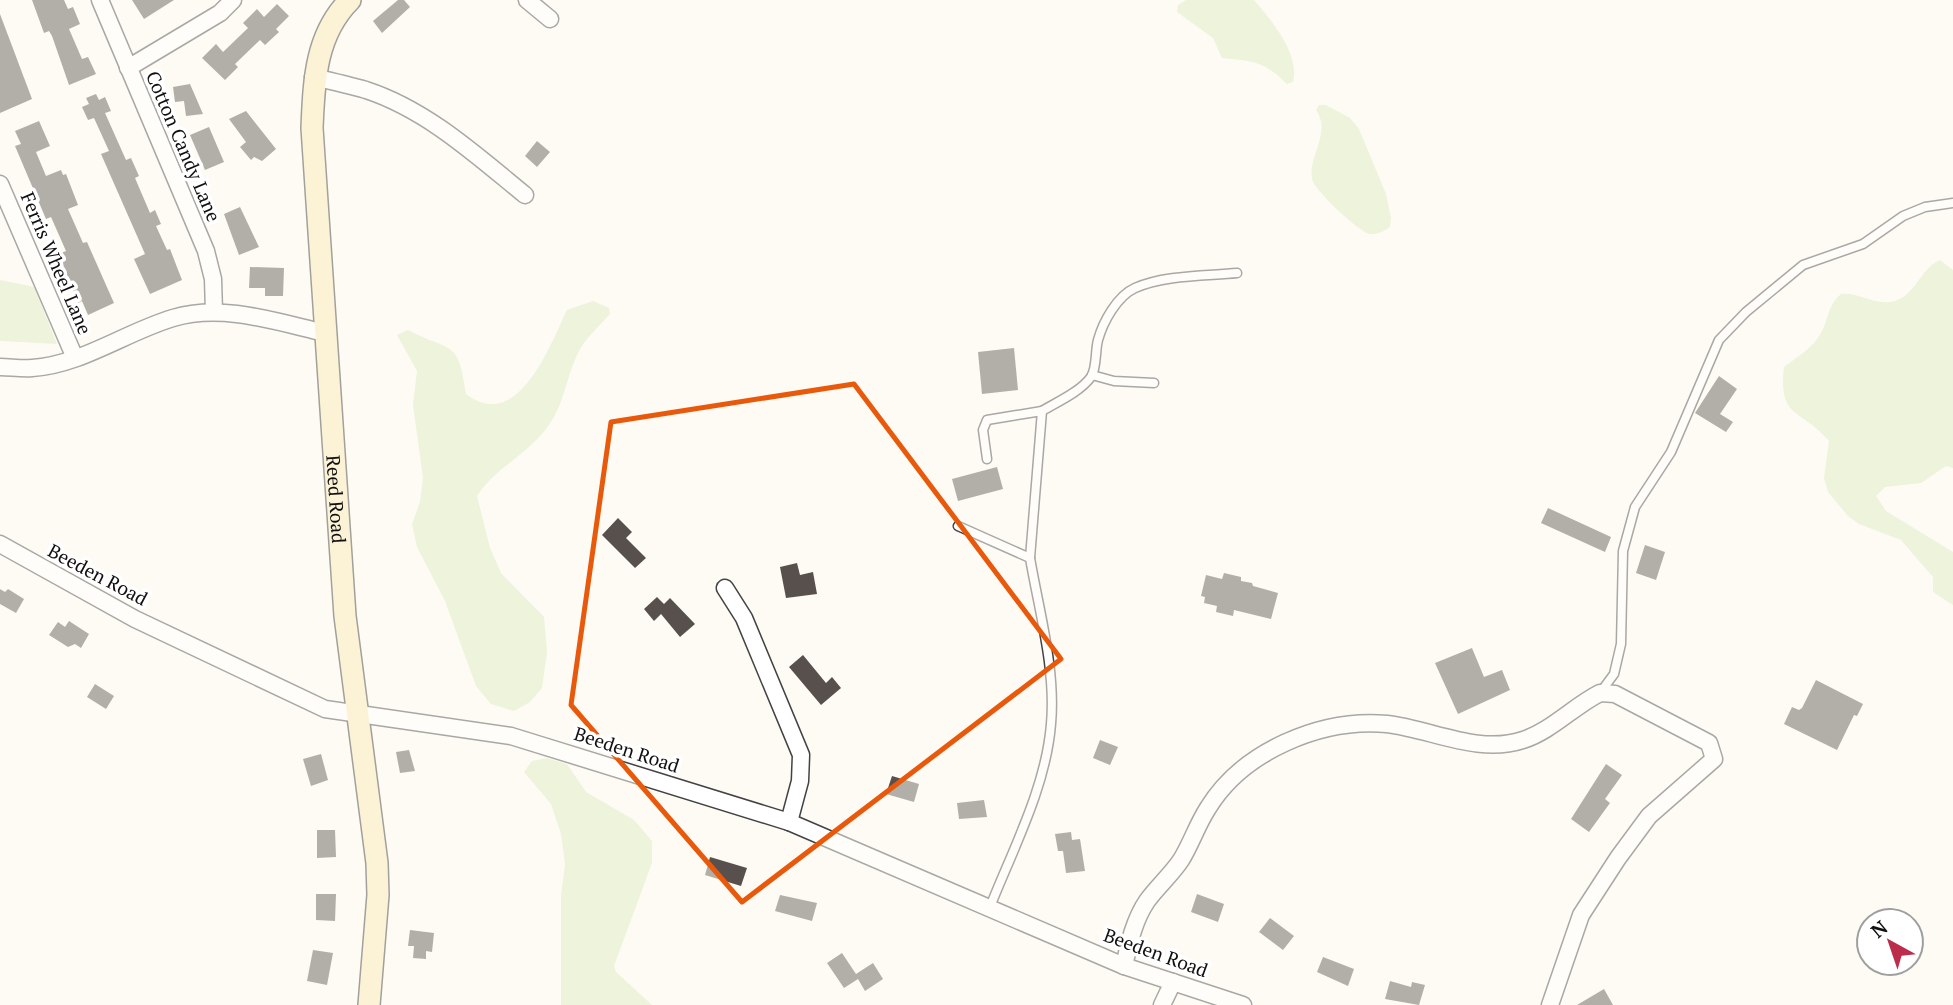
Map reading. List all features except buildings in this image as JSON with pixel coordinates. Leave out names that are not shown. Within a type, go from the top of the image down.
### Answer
[{"type":"street","name":"Cotton Candy Lane","points":[[100,0],[206,251],[213,279],[214,312]]},
{"type":"street","points":[[128,68],[220,13],[233,0]]},
{"type":"street","name":"Reed Road","points":[[349,0],[333,18],[313,77],[312,128],[345,616],[374,825],[378,895],[369,1005]]},
{"type":"street","points":[[527,0],[550,19]]},
{"type":"street","points":[[313,77],[368,91],[419,114],[462,143],[525,195]]},
{"type":"street","name":"Ferris Wheel Lane","points":[[0,184],[75,358]]},
{"type":"street","points":[[0,367],[34,368],[75,358],[175,317],[214,312],[247,315],[325,332]]},
{"type":"street","name":"Beeden Road","points":[[0,544],[135,618],[325,709],[511,736],[789,822],[1124,966],[1243,1005]]},
{"type":"street","points":[[725,588],[744,618],[801,755],[800,781],[789,822]]},
{"type":"street","points":[[1124,966],[1135,926],[1147,901],[1181,860],[1208,808],[1232,777],[1251,761],[1291,741],[1352,726],[1384,724],[1414,728],[1445,738],[1486,743],[1522,740],[1600,693],[1615,694],[1709,743],[1714,760],[1649,816],[1618,858],[1580,915],[1550,1005]]},
{"type":"street","points":[[1162,1005],[1172,982]]},
{"type":"lane","points":[[1600,693],[1614,674],[1621,644],[1623,551],[1635,508],[1671,452],[1718,340],[1746,312],[1803,265],[1863,244],[1903,216],[1925,207],[1953,203]]},
{"type":"lane","points":[[987,459],[983,430],[987,420],[1042,411],[1083,385],[1092,375],[1098,339],[1110,313],[1123,296],[1135,288],[1164,281],[1237,273]]},
{"type":"lane","points":[[1092,375],[1114,381],[1154,383]]},
{"type":"lane","points":[[990,907],[1042,772],[1052,723],[1049,672],[1030,558],[1042,411]]},
{"type":"lane","points":[[958,526],[1030,558]]},
{"type":"highlighted area","points":[[854,384],[1061,659],[742,902],[571,705],[611,422]]},
{"type":"green space","points":[[1186,0],[1254,0],[1283,38],[1292,60],[1293,82],[1287,84],[1264,66],[1222,58],[1213,38],[1177,12],[1178,5]]},
{"type":"green space","points":[[1319,105],[1326,105],[1350,118],[1359,129],[1386,194],[1391,218],[1390,227],[1380,232],[1370,234],[1356,226],[1314,184],[1313,161],[1322,127],[1316,110]]},
{"type":"green space","points":[[1940,260],[1953,270],[1953,468],[1946,466],[1921,483],[1885,487],[1876,496],[1886,511],[1953,552],[1953,605],[1933,592],[1933,577],[1901,540],[1859,524],[1848,516],[1828,492],[1824,478],[1829,441],[1788,405],[1783,384],[1784,367],[1818,338],[1833,303],[1841,294],[1883,302],[1899,299]]},
{"type":"green space","points":[[0,280],[34,287],[57,344],[0,341]]},
{"type":"green space","points":[[593,301],[609,308],[610,314],[577,355],[555,416],[541,435],[493,477],[477,496],[490,548],[501,573],[544,617],[547,652],[542,688],[530,702],[514,711],[491,704],[476,686],[445,601],[417,547],[412,524],[420,502],[423,478],[413,405],[417,371],[397,335],[408,330],[444,346],[456,355],[466,394],[485,403],[501,403],[516,394],[530,380],[567,310]]},
{"type":"green space","points":[[547,758],[567,764],[586,792],[634,820],[652,841],[652,863],[614,966],[616,972],[652,1005],[561,1005],[561,896],[565,864],[561,834],[551,804],[524,772],[532,761]]}]
